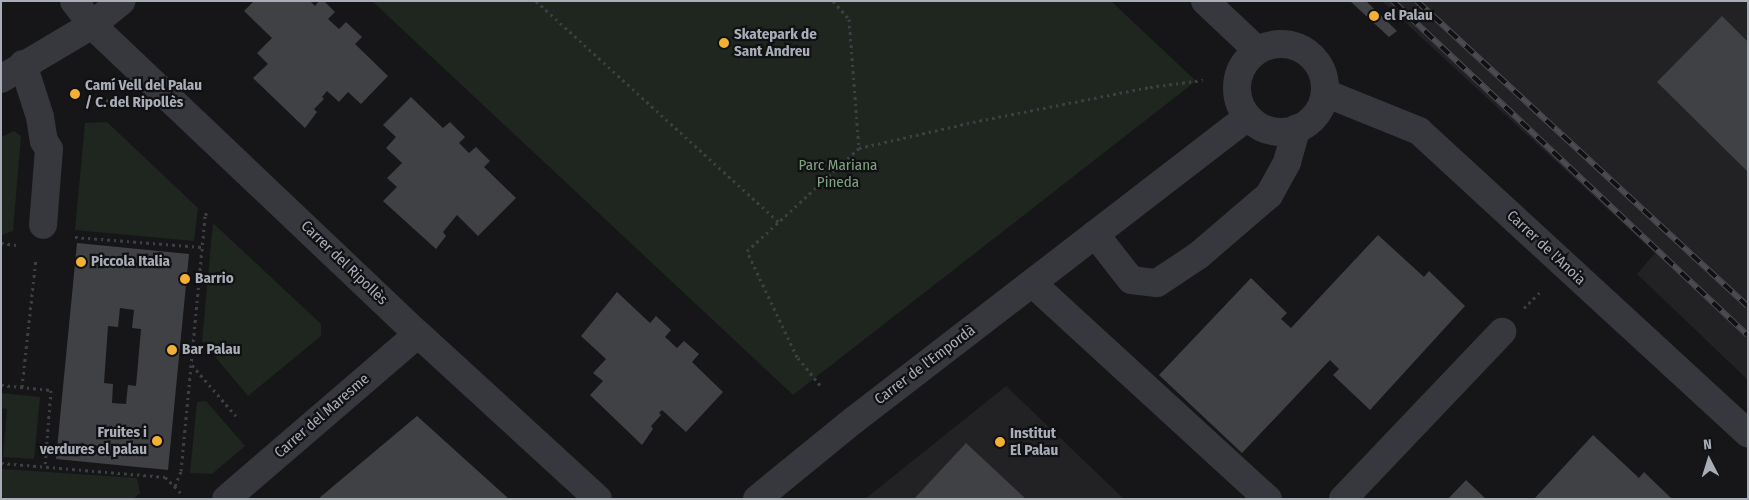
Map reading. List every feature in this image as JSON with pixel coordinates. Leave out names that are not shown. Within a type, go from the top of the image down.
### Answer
[{"type":"street","name":"Carrer del Ripollès","points":[[74,1],[92,25],[418,334],[598,499]]},
{"type":"street","points":[[55,230],[49,149],[44,141],[40,117],[12,72],[92,25],[122,1]]},
{"type":"street","points":[[1205,1],[1257,50]]},
{"type":"street","points":[[1272,44],[1285,44],[1297,46],[1307,52],[1321,68],[1325,80],[1325,93],[1321,106],[1306,124],[1288,131],[1274,132],[1258,125],[1247,117],[1241,108],[1236,90],[1238,76],[1245,62],[1257,50],[1272,44]]},
{"type":"street","name":"Carrer de l'Anoia","points":[[1325,93],[1419,131],[1748,434]]},
{"type":"street","name":"Carrer de l'Empordà","points":[[757,499],[854,420],[1247,117]]},
{"type":"street","points":[[1095,234],[1131,280],[1156,283],[1199,255],[1269,195],[1286,162],[1297,128]]},
{"type":"street","points":[[1032,283],[1268,499]]},
{"type":"street","points":[[1343,499],[1502,332]]},
{"type":"street","name":"Carrer del Maresme","points":[[226,499],[418,334]]},
{"type":"path","points":[[536,1],[779,222]]},
{"type":"path","points":[[832,1],[849,19],[859,148]]},
{"type":"path","points":[[820,384],[797,357],[747,251],[859,148],[1150,87],[1203,80]]},
{"type":"path","points":[[94,105],[119,96]]},
{"type":"path","points":[[175,486],[182,471],[205,215],[208,212]]},
{"type":"path","points":[[55,230],[202,247]]},
{"type":"path","points":[[1,243],[19,245]]},
{"type":"path","points":[[22,387],[36,256]]},
{"type":"path","points":[[191,364],[236,416]]},
{"type":"path","points":[[1,385],[51,390],[45,468]]},
{"type":"path","points":[[1,463],[165,477],[182,494]]},
{"type":"shaded area","points":[[1382,1],[1748,1],[1748,380],[1637,274],[1655,253]]},
{"type":"shaded area","name":"Institut El Palau","points":[[1006,386],[1124,499],[865,499]]},
{"type":"green space","name":"Parc Mariana Pineda","points":[[372,1],[1111,1],[1196,81],[793,395]]},
{"type":"green space","points":[[107,122],[198,208],[194,241],[75,230],[85,123]]},
{"type":"green space","points":[[14,131],[21,136],[13,231],[1,235],[1,137]]},
{"type":"green space","points":[[213,223],[321,324],[321,336],[248,396],[202,341]]},
{"type":"green space","points":[[1,393],[40,397],[34,459],[3,457],[7,409],[1,408]]},
{"type":"green space","points":[[206,401],[245,446],[212,474],[190,473],[197,402]]},
{"type":"green space","points":[[2,469],[137,478],[140,493],[133,499],[5,499],[1,494]]},
{"type":"building","points":[[254,1],[310,1],[315,6],[319,1],[324,1],[335,12],[328,19],[339,29],[346,22],[362,37],[355,44],[388,76],[361,104],[348,92],[339,102],[327,91],[322,97],[324,99],[314,109],[317,112],[305,128],[253,78],[268,64],[257,53],[272,38],[244,11]]},
{"type":"building","name":"el Palau","points":[[1350,1],[1366,1],[1397,31],[1389,37]]},
{"type":"building","points":[[1722,16],[1748,42],[1748,172],[1657,82]]},
{"type":"building","points":[[411,97],[443,128],[450,122],[465,137],[459,143],[469,153],[476,147],[490,161],[484,167],[516,198],[478,236],[457,215],[443,232],[446,236],[436,249],[383,201],[397,187],[387,178],[402,163],[386,148],[396,137],[383,125]]},
{"type":"building","points":[[1378,235],[1424,277],[1429,271],[1465,306],[1370,410],[1333,375],[1339,369],[1330,360],[1242,453],[1159,375],[1251,278],[1287,313],[1281,319],[1291,328]]},
{"type":"building","points":[[77,243],[189,254],[168,470],[56,459]],"holes":[[[120,308],[134,310],[132,328],[141,329],[136,386],[128,385],[126,404],[112,403],[113,384],[104,383],[108,326],[118,327]]]},
{"type":"building","points":[[617,292],[650,323],[656,316],[671,330],[665,337],[677,348],[684,341],[699,354],[692,362],[723,392],[686,432],[662,410],[659,413],[661,415],[651,426],[653,429],[642,445],[590,395],[603,381],[593,373],[606,359],[581,336]]},
{"type":"building","points":[[417,416],[509,499],[318,499]]},
{"type":"building","points":[[1593,435],[1639,478],[1644,472],[1672,499],[1534,499]]},
{"type":"building","points":[[966,443],[1026,499],[914,499]]},
{"type":"building","points":[[1466,480],[1486,499],[1448,499]]},
{"type":"railway","points":[[1393,1],[1748,335]]},
{"type":"railway","points":[[1417,1],[1748,306]]},
{"type":"place","name":"el Palau","points":[[1374,16]]},
{"type":"place","name":"Skatepark de Sant Andreu","points":[[724,43]]},
{"type":"place","name":"Camí Vell del Palau / C. del Ripollès","points":[[75,94]]},
{"type":"place","name":"Piccola Italia","points":[[81,262]]},
{"type":"place","name":"Barrio","points":[[185,279]]},
{"type":"place","name":"Bar Palau","points":[[172,350]]},
{"type":"place","name":"Fruites i verdures el palau","points":[[157,441]]},
{"type":"place","name":"Institut El Palau","points":[[1000,442]]}]
